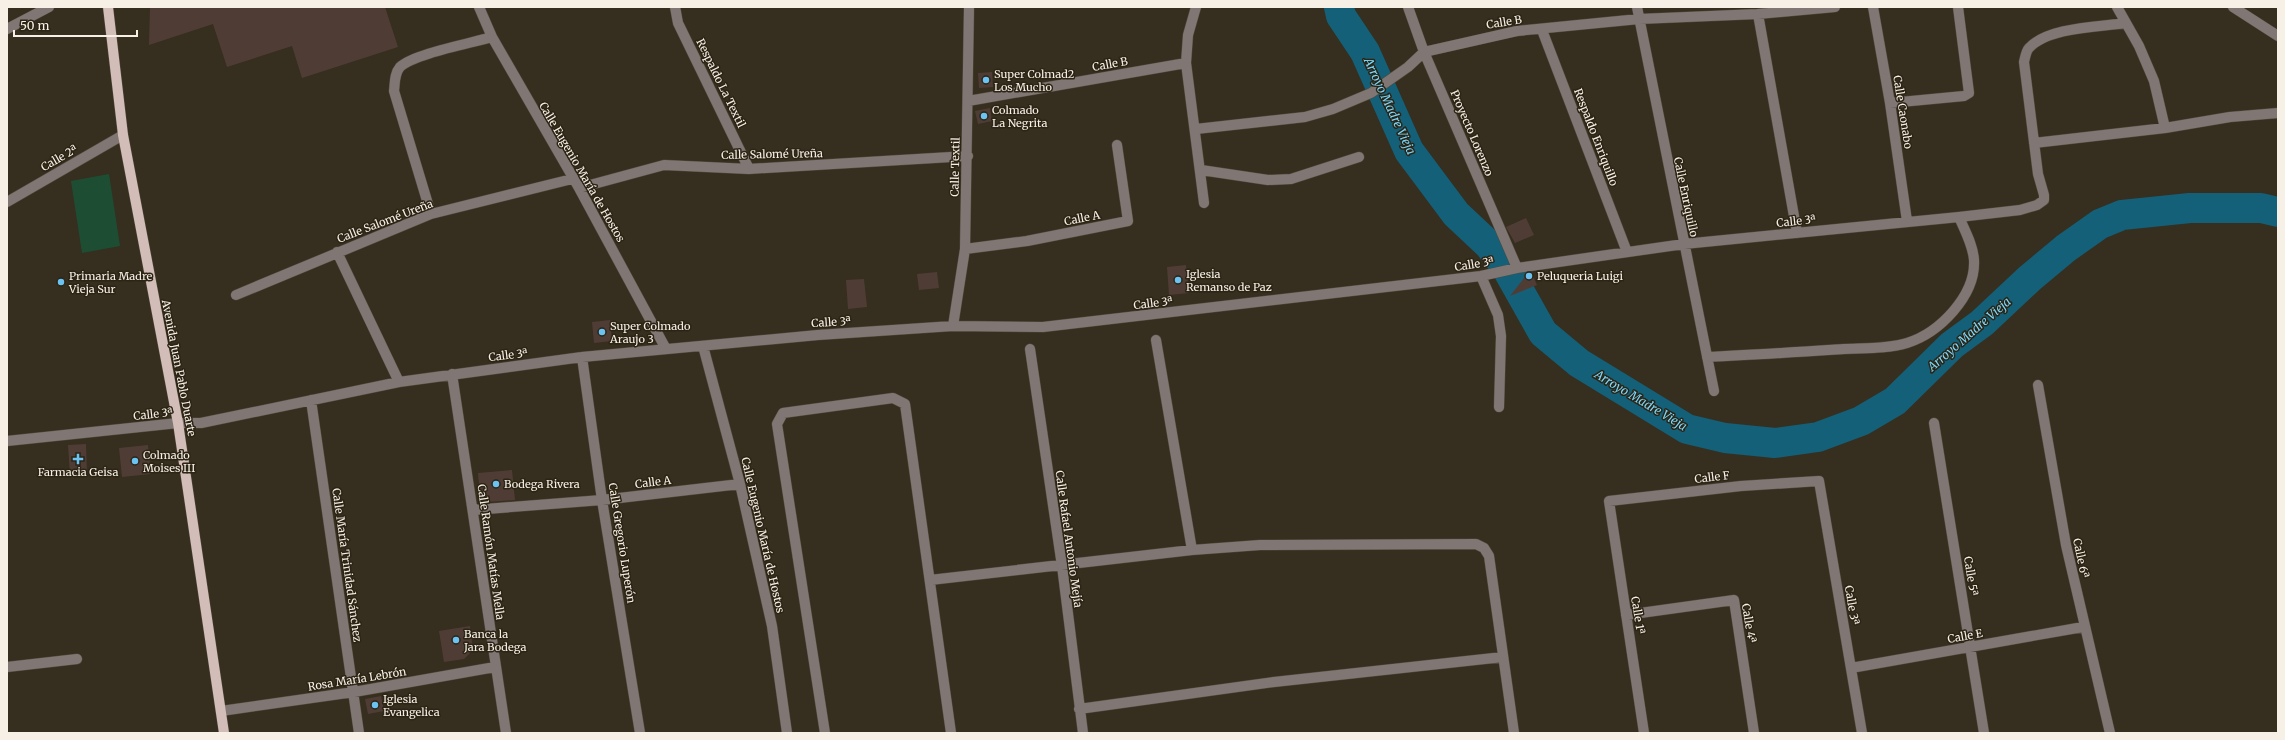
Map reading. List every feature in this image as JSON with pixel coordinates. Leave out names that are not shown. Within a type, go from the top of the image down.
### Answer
[{"type":"main road","name":"Avenida Juan Pablo Duarte","points":[[108,7],[123,135],[178,423],[222,711],[224,733]]},
{"type":"street","points":[[7,29],[49,7]]},
{"type":"street","name":"Calle Eugenio María de Hostos","points":[[479,7],[492,37],[572,180],[579,188],[666,349]]},
{"type":"street","name":"Respaldo La Textil","points":[[675,7],[678,23],[749,169]]},
{"type":"street","name":"Calle Textil","points":[[953,326],[965,249],[968,156],[969,7]]},
{"type":"street","points":[[1196,7],[1188,35],[1186,63],[1196,129],[1204,203]]},
{"type":"street","name":"Proyecto Lorenzo","points":[[1408,7],[1424,52],[1517,268]]},
{"type":"street","name":"Calle Enriquillo","points":[[1637,7],[1714,391]]},
{"type":"street","name":"Calle B","points":[[1196,129],[1305,117],[1333,109],[1371,93],[1389,82],[1424,52],[1517,31],[1542,30],[1639,20],[1758,14],[1835,7]]},
{"type":"street","name":"Calle Caonabo","points":[[1873,7],[1890,103],[1907,221]]},
{"type":"street","points":[[1890,103],[1964,96],[1969,93],[1958,7]]},
{"type":"street","points":[[2117,7],[2154,81],[2165,128]]},
{"type":"street","points":[[2233,7],[2278,36]]},
{"type":"street","points":[[1758,14],[1797,233]]},
{"type":"street","name":"Calle 3ª","points":[[7,441],[178,423],[201,423],[399,382],[582,357],[818,335],[953,326],[1043,327],[1486,275],[1517,268],[1684,244],[2020,210],[2037,205],[2044,200],[2044,195],[2040,186],[2024,62],[2027,49],[2038,40],[2057,32],[2126,23]]},
{"type":"street","name":"Respaldo Enriquillo","points":[[1542,30],[1627,252]]},
{"type":"street","points":[[431,214],[394,91],[395,78],[400,68],[414,58],[492,37]]},
{"type":"street","name":"Calle B","points":[[968,102],[1186,63]]},
{"type":"street","points":[[2034,143],[2165,128],[2230,117],[2278,113]]},
{"type":"street","name":"Calle 2ª","points":[[7,202],[123,135]]},
{"type":"street","name":"Calle A","points":[[965,249],[1027,241],[1128,221],[1117,145]]},
{"type":"street","name":"Calle Salomé Ureña","points":[[579,188],[664,165],[749,169],[968,156]]},
{"type":"street","points":[[1201,170],[1268,180],[1291,179],[1360,157]]},
{"type":"street","name":"Calle Salomé Ureña","points":[[236,295],[431,214],[572,180]]},
{"type":"street","points":[[1707,357],[1876,347],[1906,343],[1923,336],[1939,326],[1954,308],[1965,294],[1973,274],[1974,261],[1972,247],[1959,217]]},
{"type":"street","points":[[338,252],[399,382]]},
{"type":"street","points":[[1486,275],[1498,315],[1501,336],[1499,407]]},
{"type":"street","points":[[1156,340],[1192,550]]},
{"type":"street","name":"Calle Eugenio María de Hostos","points":[[703,346],[740,484],[772,626],[787,733]]},
{"type":"street","name":"Calle Rafael Antonio Mejía","points":[[1030,349],[1062,566],[1083,733]]},
{"type":"street","name":"Calle Gregorio Luperón","points":[[582,357],[602,500],[640,733]]},
{"type":"street","name":"Calle Ramón Matías Mella","points":[[452,374],[506,733]]},
{"type":"street","name":"Calle 6ª","points":[[2038,385],[2066,545],[2110,733]]},
{"type":"street","points":[[825,733],[777,424],[780,415],[783,413],[893,398],[905,404],[951,733]]},
{"type":"street","name":"Calle María Trinidad Sánchez","points":[[311,400],[359,733]]},
{"type":"street","name":"Calle 5ª","points":[[1934,423],[1984,733]]},
{"type":"street","name":"Calle 3ª","points":[[1819,481],[1862,733]]},
{"type":"street","name":"Calle F","points":[[1609,501],[1741,486],[1819,481]]},
{"type":"street","name":"Calle A","points":[[473,510],[602,500],[740,484]]},
{"type":"street","name":"Calle 1ª","points":[[1609,501],[1644,733]]},
{"type":"street","points":[[930,580],[1192,550],[1260,545],[1476,544],[1484,548],[1489,556],[1514,733]]},
{"type":"street","name":"Calle 4ª","points":[[1626,616],[1734,600],[1754,733]]},
{"type":"street","name":"Calle E","points":[[1851,668],[1971,648],[2084,626]]},
{"type":"street","points":[[1079,709],[1274,682],[1503,657]]},
{"type":"street","points":[[7,667],[77,659]]},
{"type":"street","name":"Rosa María Lebrón","points":[[222,711],[354,692],[495,667]]},
{"type":"green space","points":[[109,174],[120,246],[82,253],[71,181]]},
{"type":"building","points":[[150,7],[385,7],[398,47],[302,78],[292,46],[227,67],[213,24],[149,45]]},
{"type":"building","name":"Super Colmad2 Los Mucho","points":[[992,72],[993,87],[979,88],[978,73]]},
{"type":"building","name":"Colmado La Negrita","points":[[990,108],[992,121],[978,124],[975,111]]},
{"type":"building","points":[[1526,218],[1534,235],[1515,243],[1506,227]]},
{"type":"building","name":"Iglesia Remanso de Paz","points":[[1186,265],[1189,293],[1169,295],[1167,267]]},
{"type":"building","points":[[937,272],[939,288],[919,290],[917,274]]},
{"type":"building","name":"Peluqueria Luigi","points":[[1531,272],[1537,285],[1510,296],[1528,273]]},
{"type":"building","points":[[864,279],[867,307],[848,309],[846,280]]},
{"type":"building","name":"Super Colmado Araujo 3","points":[[610,320],[612,341],[594,343],[592,322]]},
{"type":"building","name":"Farmacia Geisa","points":[[86,444],[87,474],[70,475],[68,445]]},
{"type":"building","name":"Colmado Moises III","points":[[148,445],[151,474],[122,477],[119,448]]},
{"type":"building","name":"Bodega Rivera","points":[[512,470],[515,500],[487,502],[480,495],[478,473]]},
{"type":"building","name":"Banca la Jara Bodega","points":[[470,626],[473,650],[464,659],[444,662],[439,631]]},
{"type":"building","name":"Iglesia Evangelica","points":[[381,696],[384,711],[368,714],[365,699]]},
{"type":"waterway","name":"Arroyo Madre Vieja","points":[[1339,7],[1341,16],[1365,52],[1409,151],[1456,214],[1489,245],[1507,269],[1543,333],[1579,363],[1687,429],[1725,438],[1775,443],[1818,437],[1861,421],[1895,401],[1952,345],[1982,323],[2030,278],[2066,248],[2100,224],[2122,215],[2190,208],[2261,208],[2278,212]]},
{"type":"place","name":"Super Colmad2 Los Mucho","points":[[986,80]]},
{"type":"place","name":"Colmado La Negrita","points":[[984,116]]},
{"type":"place","name":"Peluqueria Luigi","points":[[1529,276]]},
{"type":"place","name":"Iglesia Remanso de Paz","points":[[1178,280]]},
{"type":"place","name":"Primaria Madre Vieja Sur","points":[[61,282]]},
{"type":"place","name":"Super Colmado Araujo 3","points":[[602,332]]},
{"type":"place","name":"Farmacia Geisa","points":[[78,459]]},
{"type":"place","name":"Colmado Moises III","points":[[135,461]]},
{"type":"place","name":"Bodega Rivera","points":[[496,484]]},
{"type":"place","name":"Banca la Jara Bodega","points":[[456,640]]},
{"type":"place","name":"Iglesia Evangelica","points":[[375,705]]}]
